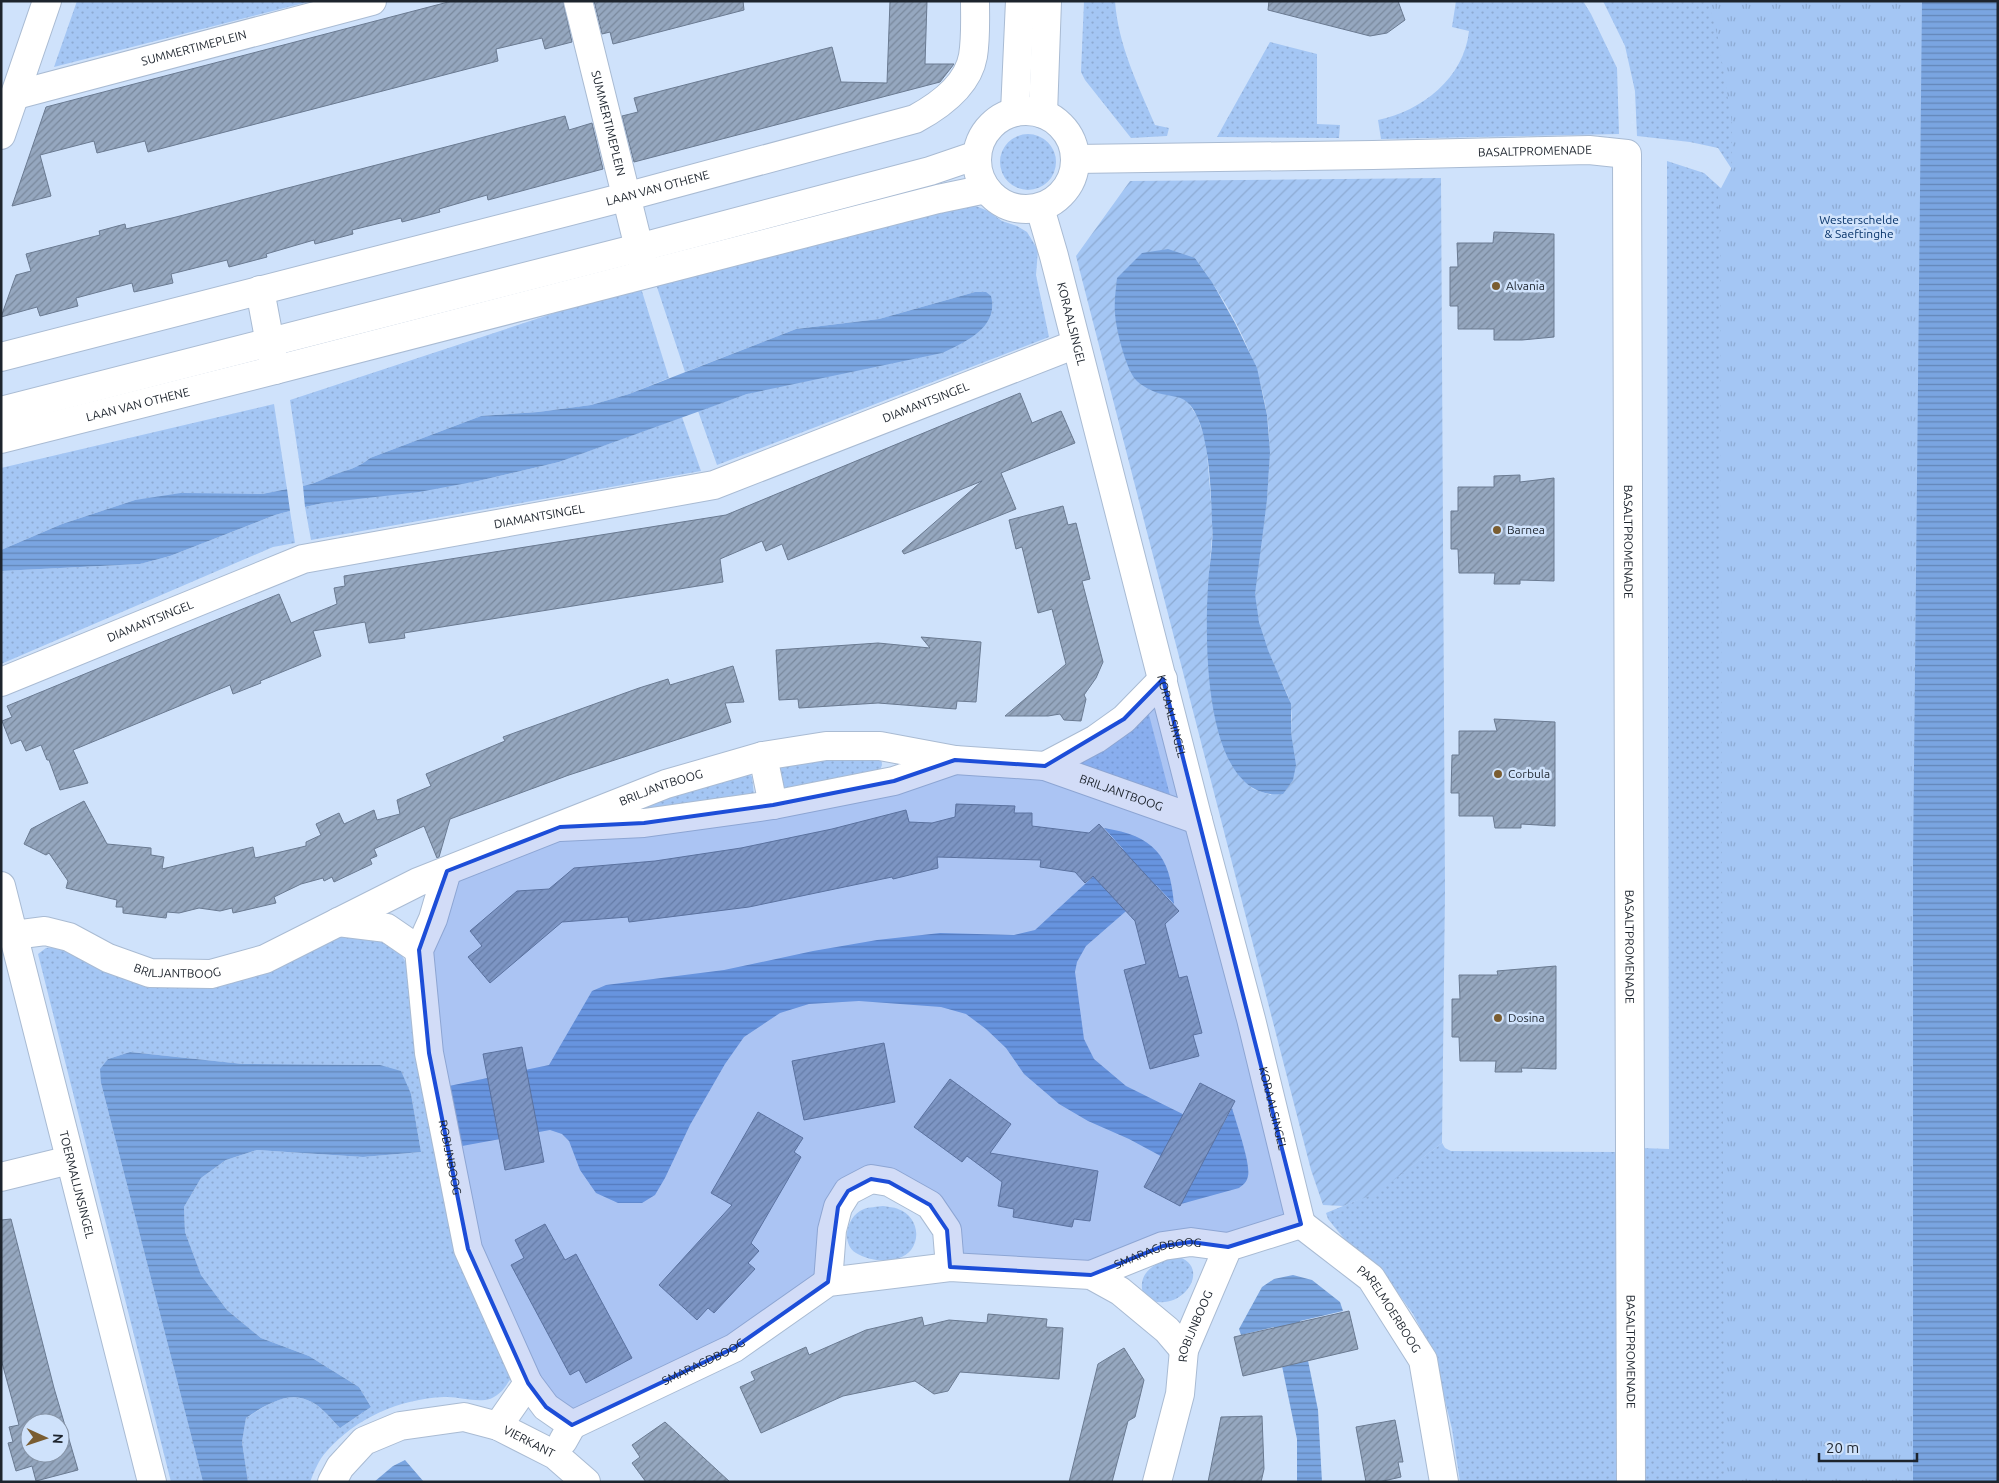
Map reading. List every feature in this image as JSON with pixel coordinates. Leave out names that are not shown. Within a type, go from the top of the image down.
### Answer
[{"type":"street","points":[[1,135],[48,1]]},
{"type":"street","name":"SUMMERTIMEPLEIN","points":[[16,95],[372,1]]},
{"type":"street","name":"SUMMERTIMEPLEIN","points":[[578,1],[645,274]]},
{"type":"street","name":"LAAN VAN OTHENE","points":[[1,357],[915,119],[935,109],[964,80],[973,58],[975,1]]},
{"type":"street","points":[[1015,112],[1020,1]]},
{"type":"street","points":[[1043,114],[1047,1]]},
{"type":"street","points":[[1029,111],[1043,114],[1054,120],[1066,132],[1073,147],[1075,158],[1073,174],[1066,189],[1055,201],[1040,208],[1019,209],[1000,203],[986,189],[978,173],[977,155],[983,136],[996,121],[1015,112],[1029,111]]},
{"type":"street","name":"BASALTPROMENADE","points":[[1075,158],[1383,155],[1589,150],[1627,154],[1631,1482]]},
{"type":"street","points":[[1,411],[638,248],[930,171],[977,155]]},
{"type":"street","name":"LAAN VAN OTHENE","points":[[1,439],[928,201],[986,189]]},
{"type":"street","name":"KORAALSINGEL","points":[[1040,208],[1054,256],[1198,820],[1252,1019],[1300,1224]]},
{"type":"street","points":[[260,290],[275,370]]},
{"type":"street","name":"DIAMANTSINGEL","points":[[1,682],[302,559],[714,485],[1076,344]]},
{"type":"street","points":[[1045,766],[1096,739],[1124,719],[1163,679]]},
{"type":"street","name":"BRILJANTBOOG","points":[[14,936],[45,931],[69,937],[108,958],[150,973],[211,974],[265,959],[418,882],[666,784],[763,756],[826,746],[880,746],[955,760],[1045,766],[1198,820]]},
{"type":"street","points":[[763,756],[774,805]]},
{"type":"street","name":"BRILJANTBOOG","points":[[560,827],[644,823],[774,805],[894,781],[955,760]]},
{"type":"street","name":"ROBIJNBOOG","points":[[446,871],[433,919],[419,950],[429,1053],[468,1249],[528,1383]]},
{"type":"street","name":"TOERMALIJNSINGEL","points":[[1,886],[152,1482]]},
{"type":"street","points":[[338,922],[387,928],[419,950]]},
{"type":"street","points":[[1,1178],[70,1160]]},
{"type":"street","points":[[828,1282],[832,1230],[838,1207],[848,1191],[871,1179],[889,1182],[930,1205],[947,1230],[950,1267]]},
{"type":"street","points":[[1228,1247],[1300,1224]]},
{"type":"street","name":"PARELMOERBOOG","points":[[1300,1224],[1370,1278],[1423,1360],[1444,1482]]},
{"type":"street","name":"SMARAGDBOOG","points":[[572,1425],[734,1348],[828,1282],[950,1267],[1091,1274],[1164,1246],[1191,1242],[1228,1247]]},
{"type":"street","name":"ROBIJNBOOG","points":[[1157,1482],[1180,1394],[1184,1350],[1228,1247]]},
{"type":"street","name":"SMARAGDBOOG","points":[[1091,1274],[1120,1291],[1167,1330],[1184,1350]]},
{"type":"street","points":[[332,1482],[340,1467],[364,1442],[400,1426],[464,1417],[498,1426],[528,1383],[546,1407],[572,1425]]},
{"type":"street","name":"VIERKANT","points":[[498,1426],[555,1455],[572,1425]]},
{"type":"street","points":[[555,1455],[586,1482]]},
{"type":"highlighted area","points":[[1163,679],[1301,1224],[1228,1247],[1191,1242],[1163,1246],[1091,1275],[950,1267],[947,1230],[930,1205],[889,1182],[871,1179],[848,1191],[838,1207],[828,1282],[734,1348],[572,1425],[546,1407],[528,1383],[468,1249],[429,1053],[419,950],[447,871],[560,827],[644,823],[773,805],[894,781],[955,760],[1045,766],[1124,719]]},
{"type":"green space","points":[[77,1],[312,1],[54,67]]},
{"type":"green space","points":[[1084,1],[1115,1],[1124,49],[1155,125],[1169,128],[1167,136],[1131,138],[1085,80],[1081,72]]},
{"type":"green space","points":[[1456,1],[1583,1],[1617,68],[1619,134],[1381,139],[1378,120],[1394,116],[1425,100],[1450,77],[1459,63],[1469,31],[1452,27]]},
{"type":"green space","points":[[1603,1],[1813,1],[1735,174],[1718,148],[1690,142],[1637,136],[1635,91],[1625,46]]},
{"type":"green space","name":"Westerschelde & Saeftinghe","points":[[1708,1],[1998,1],[1998,1482],[1724,1482],[1720,235],[1718,194],[1732,167],[1732,123],[1718,38]]},
{"type":"green space","points":[[1270,42],[1317,54],[1317,124],[1340,125],[1339,138],[1217,137]]},
{"type":"green space","points":[[1028,134],[1039,136],[1048,142],[1054,151],[1056,162],[1054,173],[1048,182],[1039,188],[1028,190],[1017,188],[1008,182],[1002,173],[1000,162],[1002,151],[1008,142],[1017,136]]},
{"type":"green space","points":[[1667,161],[1704,173],[1724,191],[1815,1482],[1643,1482],[1641,1148],[1669,1149]]},
{"type":"green space","points":[[1441,178],[1445,891],[1442,1143],[1377,1193],[1343,1206],[1323,1205],[1311,1170],[1076,256],[1130,181]],"holes":[[[1195,258],[1231,313],[1250,352],[1263,394],[1267,415],[1269,446],[1268,488],[1259,547],[1255,596],[1263,635],[1273,663],[1288,695],[1292,714],[1286,750],[1271,795],[1253,789],[1240,775],[1208,656],[1208,587],[1213,524],[1206,442],[1197,416],[1187,401]]]},
{"type":"green space","points":[[966,202],[988,211],[1002,221],[1027,232],[1038,250],[1036,275],[1049,337],[717,465],[698,411],[747,394],[975,292],[879,319],[796,329],[685,372],[655,281]]},
{"type":"green space","points":[[640,285],[669,378],[629,394],[591,405],[538,412],[481,416],[370,458],[361,464],[315,483],[303,486],[290,400]]},
{"type":"green space","points":[[274,404],[287,489],[262,494],[135,500],[62,524],[1,550],[1,468]]},
{"type":"green space","points":[[682,417],[701,471],[311,540],[305,507],[478,481],[559,462]]},
{"type":"green space","points":[[290,511],[295,543],[273,547],[1,664],[1,571],[140,564],[170,556],[275,515]]},
{"type":"green space","points":[[1147,707],[1171,799],[1078,764]]},
{"type":"green space","points":[[881,759],[882,765],[880,770],[784,791],[778,764],[784,760]]},
{"type":"green space","points":[[748,772],[752,777],[754,795],[614,813],[693,785],[696,790]]},
{"type":"green space","points":[[364,930],[399,950],[412,974],[511,1378],[500,1393],[490,1399],[479,1400],[450,1397],[427,1399],[395,1406],[365,1420],[351,1429],[326,1452],[321,1458],[310,1482],[248,1482],[242,1442],[246,1418],[260,1409],[275,1401],[291,1397],[299,1398],[312,1402],[325,1412],[340,1428],[371,1407],[359,1387],[309,1356],[261,1338],[227,1310],[201,1275],[185,1232],[184,1207],[201,1178],[226,1160],[257,1150],[363,1157],[421,1152],[411,1094],[380,1065],[243,1064],[130,1052],[108,1059],[101,1083],[203,1482],[171,1482],[38,954],[46,948],[63,946],[143,978],[336,933]]},
{"type":"green space","points":[[1442,1143],[1445,1148],[1451,1151],[1618,1152],[1619,1482],[1460,1482],[1452,1429],[1433,1352],[1413,1314],[1389,1281],[1346,1241],[1328,1219],[1326,1213],[1377,1192]]},
{"type":"green space","points":[[883,1206],[904,1212],[915,1226],[916,1232],[916,1238],[911,1250],[906,1255],[892,1260],[876,1260],[862,1256],[856,1253],[848,1243],[848,1230],[853,1217],[866,1208]]},
{"type":"green space","points":[[1175,1256],[1187,1261],[1193,1269],[1193,1279],[1188,1288],[1180,1296],[1170,1301],[1157,1302],[1144,1297],[1142,1281],[1145,1275],[1154,1265]]},
{"type":"shaded area","points":[[1922,1],[1998,1],[1998,1482],[1913,1482],[1913,863]]},
{"type":"shaded area","points":[[1168,249],[1195,258],[1212,282],[1257,368],[1267,415],[1270,452],[1267,500],[1255,594],[1259,622],[1268,650],[1291,704],[1291,733],[1296,765],[1293,780],[1283,794],[1256,790],[1237,773],[1223,746],[1214,713],[1207,642],[1208,586],[1212,538],[1211,493],[1208,458],[1200,425],[1195,412],[1187,402],[1155,392],[1136,380],[1128,367],[1115,319],[1117,278],[1142,253]]},
{"type":"shaded area","points":[[975,292],[986,292],[991,296],[992,307],[990,317],[985,325],[970,339],[942,353],[747,394],[559,462],[478,481],[419,492],[323,503],[305,507],[303,486],[315,483],[361,464],[370,458],[481,416],[538,412],[591,405],[629,394],[796,329],[879,319]]},
{"type":"shaded area","points":[[287,489],[290,511],[275,515],[170,556],[140,564],[1,571],[1,550],[62,524],[135,500],[181,493],[262,494]]},
{"type":"shaded area","points":[[1104,828],[1135,836],[1156,851],[1168,873],[1174,904],[1156,885],[1086,946],[1077,962],[1075,972],[1084,1039],[1094,1059],[1126,1086],[1219,1132],[1232,1108],[1248,1170],[1247,1180],[1239,1188],[1181,1204],[1196,1175],[1129,1139],[1088,1121],[1059,1104],[1024,1074],[1006,1048],[986,1029],[966,1014],[941,1007],[859,1001],[809,1004],[780,1013],[744,1037],[725,1064],[690,1125],[655,1195],[642,1203],[618,1203],[596,1193],[580,1170],[569,1141],[562,1134],[550,1130],[462,1146],[449,1086],[549,1065],[592,991],[606,985],[724,970],[813,951],[877,940],[940,933],[1014,935],[1035,930],[1123,849]]},
{"type":"shaded area","points":[[130,1052],[243,1064],[380,1065],[401,1071],[411,1094],[421,1152],[363,1157],[257,1150],[226,1160],[201,1178],[184,1207],[185,1232],[201,1275],[227,1310],[261,1338],[309,1356],[359,1387],[371,1407],[340,1428],[325,1412],[312,1402],[299,1398],[291,1397],[275,1401],[260,1409],[246,1418],[242,1442],[248,1482],[203,1482],[101,1083],[100,1069],[108,1059]]},
{"type":"shaded area","points":[[1293,1275],[1312,1280],[1340,1302],[1343,1311],[1300,1321],[1318,1410],[1322,1482],[1297,1482],[1297,1439],[1274,1327],[1241,1335],[1239,1329],[1262,1287],[1274,1279]]},
{"type":"shaded area","points":[[405,1460],[424,1482],[374,1482],[393,1466]]},
{"type":"building","points":[[452,1],[563,1],[572,42],[545,49],[542,38],[496,49],[498,61],[148,152],[145,141],[97,153],[94,141],[40,155],[51,196],[12,206],[46,107]]},
{"type":"building","points":[[594,1],[743,1],[744,10],[613,44],[610,32],[602,34]]},
{"type":"building","points":[[890,1],[927,1],[925,64],[954,64],[940,82],[634,162],[622,116],[638,112],[634,98],[832,47],[841,82],[887,83]]},
{"type":"building","points":[[1269,1],[1398,1],[1405,20],[1387,33],[1370,36],[1268,10]]},
{"type":"building","points":[[565,116],[569,130],[592,123],[603,169],[488,200],[487,195],[439,209],[440,212],[402,222],[401,218],[352,230],[353,234],[315,244],[314,240],[266,254],[267,257],[229,267],[227,260],[171,274],[173,283],[134,292],[132,283],[76,298],[78,306],[40,316],[37,307],[1,317],[16,275],[31,271],[26,254],[100,235],[99,231],[125,224],[126,229],[176,217]]},
{"type":"building","name":"Alvania","points":[[1494,232],[1554,234],[1554,337],[1494,340],[1494,329],[1458,329],[1458,306],[1450,306],[1450,267],[1458,267],[1457,243],[1493,243]]},
{"type":"building","points":[[1020,393],[1032,423],[1061,411],[1075,443],[1001,473],[1016,509],[904,554],[902,551],[982,481],[788,560],[782,544],[766,551],[762,541],[720,559],[723,582],[404,633],[405,638],[369,643],[365,622],[313,631],[321,656],[233,694],[230,685],[73,750],[88,783],[60,790],[49,760],[47,760],[41,745],[26,751],[21,740],[11,744],[2,721],[12,717],[7,706],[279,594],[291,623],[337,604],[334,588],[345,586],[344,576],[726,515]]},
{"type":"building","name":"Barnea","points":[[1520,475],[1520,482],[1554,478],[1554,581],[1520,580],[1520,584],[1494,584],[1495,573],[1459,573],[1458,549],[1451,549],[1451,511],[1458,511],[1458,487],[1494,487],[1494,476]]},
{"type":"building","points":[[1063,506],[1068,525],[1076,523],[1090,579],[1082,581],[1103,662],[1096,678],[1084,695],[1086,699],[1081,721],[1064,720],[1060,714],[1048,716],[1005,716],[1066,664],[1052,609],[1038,613],[1022,547],[1016,549],[1009,520]]},
{"type":"building","points":[[921,637],[981,642],[976,702],[957,701],[956,709],[878,703],[799,708],[798,699],[779,700],[776,650],[878,643],[930,648]]},
{"type":"building","points":[[733,666],[744,702],[725,703],[731,722],[569,775],[450,819],[439,857],[437,858],[424,826],[374,849],[377,856],[370,859],[372,864],[334,882],[332,877],[324,881],[323,878],[301,884],[274,897],[276,903],[233,913],[232,908],[220,911],[199,908],[179,913],[167,912],[166,918],[123,913],[123,907],[116,907],[117,900],[66,888],[68,881],[49,853],[46,855],[24,844],[31,829],[84,801],[107,844],[151,848],[151,855],[164,857],[162,869],[253,847],[255,858],[306,846],[306,842],[321,835],[316,824],[339,813],[344,824],[374,810],[377,820],[400,814],[397,800],[431,786],[426,774],[505,741],[503,737],[668,679],[670,685]]},
{"type":"building","name":"Corbula","points":[[1494,719],[1555,722],[1555,826],[1521,824],[1521,828],[1495,828],[1493,816],[1459,816],[1459,793],[1451,793],[1452,755],[1459,755],[1459,731],[1497,731]]},
{"type":"building","points":[[956,804],[1015,806],[1014,813],[1032,813],[1032,826],[1089,833],[1099,824],[1179,911],[1165,924],[1179,978],[1187,976],[1202,1033],[1193,1035],[1199,1056],[1150,1069],[1124,970],[1146,964],[1135,921],[1093,876],[1085,883],[1075,872],[1040,867],[1041,860],[937,857],[938,868],[893,879],[892,877],[749,907],[629,922],[628,917],[562,922],[490,983],[468,957],[482,946],[470,931],[517,891],[549,889],[574,868],[655,861],[741,848],[832,829],[906,810],[909,822],[932,823],[955,817]]},
{"type":"building","name":"Dosina","points":[[1556,966],[1556,1069],[1521,1068],[1522,1072],[1495,1072],[1496,1061],[1460,1061],[1459,1037],[1452,1037],[1452,999],[1460,999],[1459,975],[1498,975],[1497,971]]},
{"type":"building","points":[[884,1043],[895,1102],[804,1120],[792,1061]]},
{"type":"building","points":[[522,1047],[544,1162],[505,1170],[483,1054]]},
{"type":"building","points":[[950,1079],[1011,1124],[990,1153],[1098,1171],[1090,1221],[1074,1219],[1072,1227],[1013,1217],[1014,1209],[998,1206],[1002,1182],[967,1156],[962,1162],[914,1127]]},
{"type":"building","points":[[1200,1083],[1235,1101],[1180,1206],[1144,1187]]},
{"type":"building","points":[[758,1112],[803,1138],[794,1152],[801,1157],[751,1243],[759,1251],[748,1263],[755,1269],[714,1313],[708,1308],[697,1320],[659,1285],[732,1205],[711,1193]]},
{"type":"building","points":[[11,1219],[61,1413],[20,1413],[20,1463],[70,1463],[70,1443],[78,1470],[36,1481],[32,1466],[16,1471],[8,1443],[13,1442],[9,1427],[19,1425],[1,1359],[1,1220]]},
{"type":"building","points":[[545,1224],[565,1260],[576,1254],[632,1358],[586,1383],[579,1370],[570,1375],[511,1265],[524,1258],[515,1240]]},
{"type":"building","points":[[1349,1311],[1358,1349],[1243,1376],[1234,1337]]},
{"type":"building","points":[[988,1314],[1047,1319],[1046,1327],[1063,1328],[1059,1379],[960,1372],[948,1391],[934,1394],[915,1381],[843,1396],[761,1433],[740,1387],[755,1380],[751,1372],[806,1347],[809,1355],[866,1330],[922,1317],[924,1326],[949,1320],[987,1323]]},
{"type":"building","points":[[1124,1348],[1144,1380],[1135,1417],[1128,1421],[1112,1482],[1069,1482],[1098,1364]]},
{"type":"building","points":[[1262,1416],[1264,1469],[1261,1482],[1208,1482],[1221,1417]]},
{"type":"building","points":[[1395,1420],[1403,1462],[1398,1462],[1401,1477],[1379,1482],[1366,1482],[1356,1427]]},
{"type":"building","points":[[665,1422],[730,1482],[646,1482],[632,1463],[640,1457],[632,1445]]},
{"type":"place","name":"Alvania","points":[[1496,286]]},
{"type":"place","name":"Barnea","points":[[1497,530]]},
{"type":"place","name":"Corbula","points":[[1498,774]]},
{"type":"place","name":"Dosina","points":[[1498,1018]]}]
